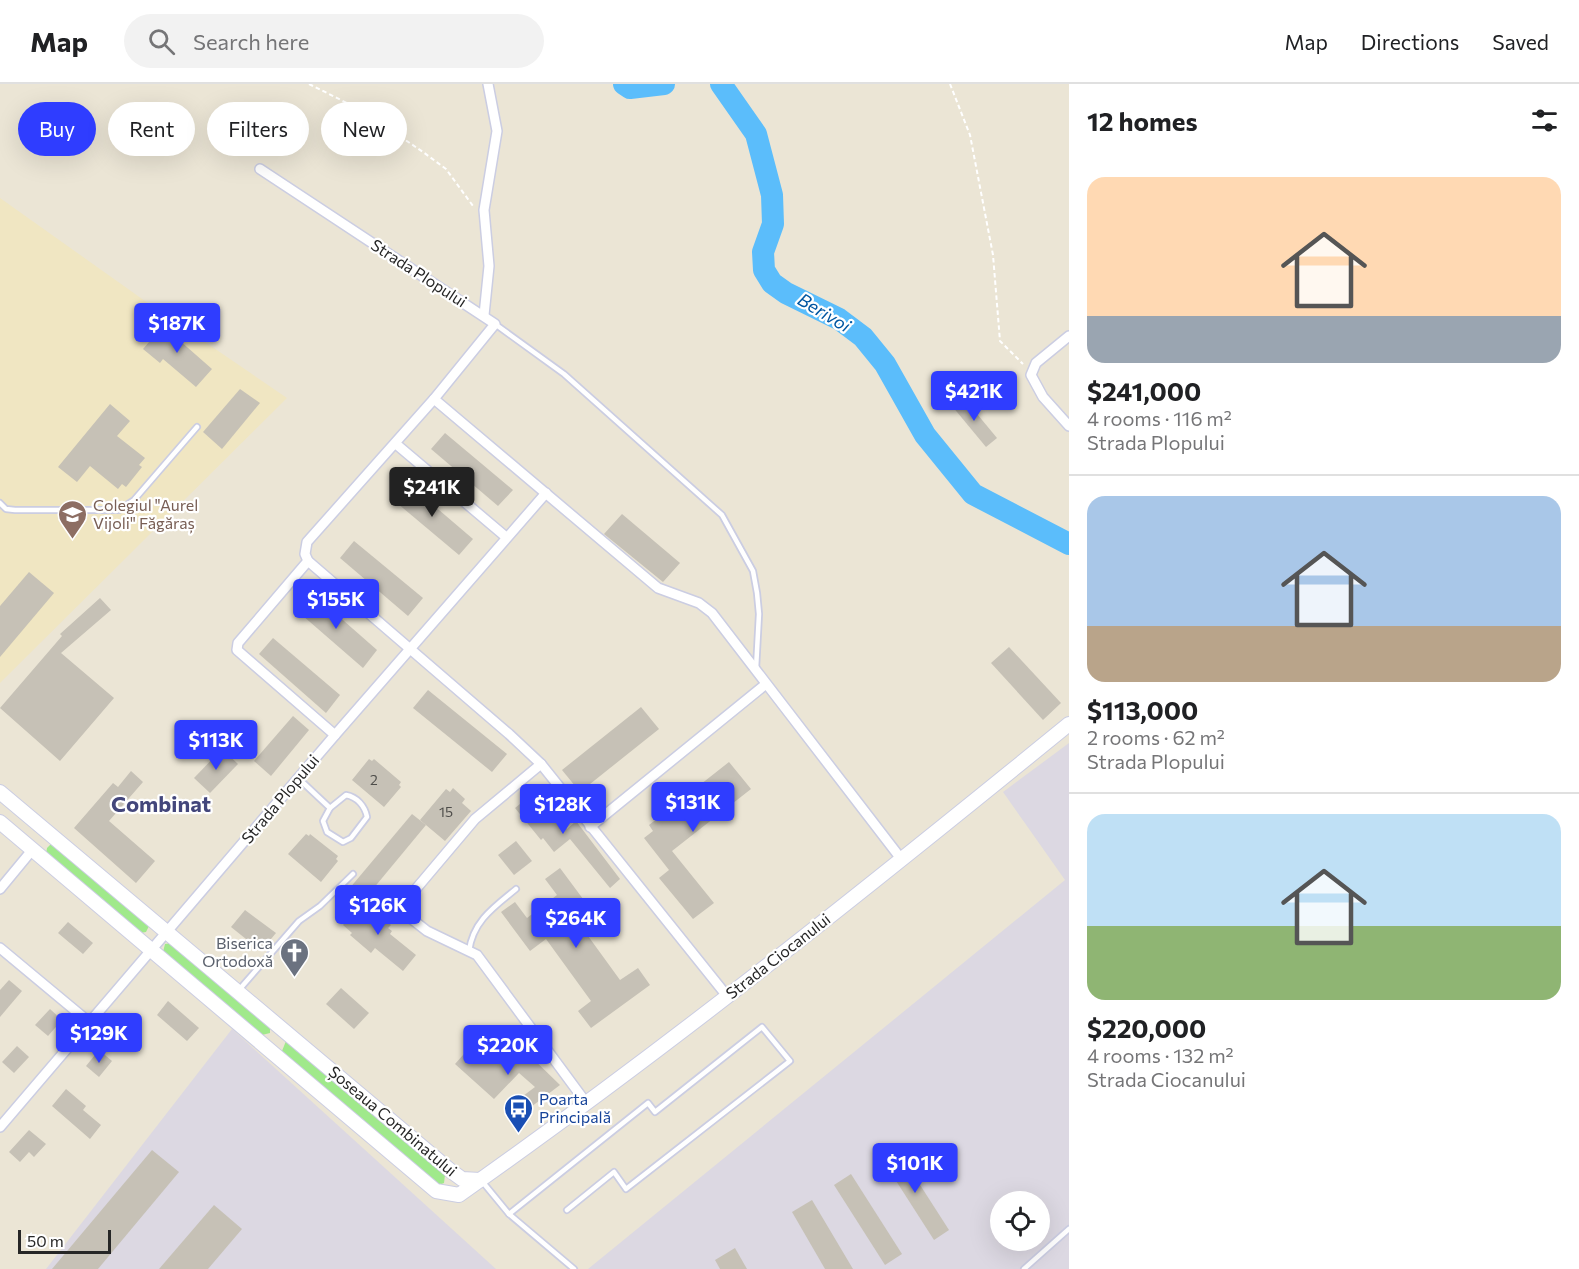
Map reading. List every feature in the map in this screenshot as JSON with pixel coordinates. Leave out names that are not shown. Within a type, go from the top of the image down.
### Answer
[{"type":"main road","name":"Strada Ciocanului","points":[[480,1180],[587,1104],[727,996],[902,860],[1069,724]]},
{"type":"main road","name":"Șoseaua Combinatului","points":[[0,792],[456,1175],[462,1179],[480,1180]]},
{"type":"main road","name":"Șoseaua Combinatului","points":[[0,822],[436,1191],[459,1195],[480,1180]]},
{"type":"main road","points":[[33,849],[47,832]]},
{"type":"main road","points":[[271,1049],[286,1031]]},
{"type":"street","points":[[484,315],[489,266],[484,219],[497,131],[488,84]]},
{"type":"street","name":"Strada Plopului","points":[[260,169],[495,324]]},
{"type":"street","points":[[495,324],[396,444],[307,542],[305,554],[308,561],[541,764],[727,996]]},
{"type":"street","points":[[1069,336],[1036,363],[1031,373],[1033,382],[1043,397],[1069,426]]},
{"type":"street","points":[[434,399],[658,588],[699,603],[712,613],[902,860]]},
{"type":"street","points":[[396,444],[506,537]]},
{"type":"street","name":"Strada Plopului","points":[[0,1127],[151,948],[168,932],[409,649],[546,493]]},
{"type":"street","points":[[308,561],[238,643],[237,650],[335,735]]},
{"type":"street","points":[[590,827],[766,684]]},
{"type":"street","points":[[541,764],[475,819],[399,909],[427,931],[477,955],[587,1104]]},
{"type":"street","points":[[0,889],[33,849]]},
{"type":"street","points":[[0,948],[89,1022]]},
{"type":"lane","points":[[495,324],[564,374],[722,515],[753,571],[758,593],[756,670]]},
{"type":"lane","points":[[0,504],[6,509],[15,510],[119,510],[134,500],[197,427]]},
{"type":"lane","points":[[298,778],[330,808]]},
{"type":"lane","points":[[346,795],[353,796],[363,807],[367,817],[351,838],[343,842],[338,841],[322,825],[330,808],[346,795]]},
{"type":"lane","points":[[238,991],[299,921],[321,906],[353,874]]},
{"type":"lane","points":[[469,951],[471,934],[481,919],[516,889]]},
{"type":"lane","points":[[368,903],[384,911],[399,909]]},
{"type":"lane","points":[[509,1214],[648,1103],[655,1112],[762,1027],[790,1060],[626,1189],[614,1172],[567,1210]]},
{"type":"lane","points":[[480,1180],[509,1214],[574,1269]]},
{"type":"lane","points":[[1024,1269],[1069,1229]]},
{"type":"path","points":[[309,84],[361,110],[446,170],[484,219]]},
{"type":"path","points":[[950,84],[970,135],[996,276],[1000,341],[1031,373]]},
{"type":"shaded area","name":"Colegiul \"Aurel Vijoli\" Făgăraș","points":[[0,198],[287,398],[0,683]]},
{"type":"shaded area","points":[[1069,743],[1069,1269],[588,1269],[1065,880],[1003,792]]},
{"type":"shaded area","points":[[232,1029],[496,1269],[46,1269]]},
{"type":"green space","points":[[52,843],[149,926],[146,932],[140,933],[46,855],[47,848]]},
{"type":"green space","points":[[172,943],[270,1026],[270,1033],[262,1035],[163,952],[165,944]]},
{"type":"green space","points":[[286,1041],[428,1159],[445,1175],[444,1183],[439,1185],[282,1051]]},
{"type":"building","points":[[168,320],[183,334],[179,340],[212,369],[196,387],[163,359],[160,363],[143,349]]},
{"type":"building","points":[[240,389],[260,403],[222,449],[203,432]]},
{"type":"building","points":[[963,397],[997,438],[986,447],[952,406]]},
{"type":"building","points":[[110,404],[130,421],[117,436],[145,458],[139,465],[142,467],[126,487],[122,484],[118,489],[90,466],[77,482],[58,467]]},
{"type":"building","points":[[445,433],[513,490],[498,506],[431,449]]},
{"type":"building","points":[[405,481],[473,539],[459,555],[391,498]]},
{"type":"building","points":[[622,514],[680,563],[663,582],[604,534]]},
{"type":"building","points":[[354,541],[423,598],[408,616],[340,558]]},
{"type":"building","points":[[29,572],[54,593],[0,657],[0,606]]},
{"type":"building","points":[[311,592],[377,650],[363,668],[295,609]]},
{"type":"building","points":[[100,598],[111,610],[61,653],[114,698],[60,761],[0,708],[62,636],[60,634]]},
{"type":"building","points":[[273,638],[340,695],[326,713],[259,654]]},
{"type":"building","points":[[1009,647],[1061,703],[1043,720],[991,663]]},
{"type":"building","points":[[428,690],[507,754],[492,772],[413,708]]},
{"type":"building","points":[[641,707],[659,729],[580,792],[562,770]]},
{"type":"building","points":[[293,716],[309,730],[271,776],[254,761]]},
{"type":"building","points":[[222,749],[238,764],[210,793],[194,778]]},
{"type":"building","points":[[369,759],[372,761],[374,759],[401,782],[399,785],[401,787],[384,807],[352,780]]},
{"type":"building","points":[[729,762],[751,789],[672,851],[714,903],[693,919],[659,878],[669,870],[644,838],[653,831],[649,825]]},
{"type":"building","points":[[131,771],[143,782],[109,821],[155,861],[136,883],[74,828],[113,783],[118,787]]},
{"type":"building","points":[[453,788],[465,799],[462,803],[471,811],[445,841],[420,820],[446,789],[450,792]]},
{"type":"building","points":[[536,791],[567,829],[576,821],[620,879],[610,888],[570,839],[554,852],[515,808]]},
{"type":"building","points":[[412,814],[426,825],[363,901],[349,889]]},
{"type":"building","points":[[306,834],[309,836],[310,834],[338,856],[336,859],[338,861],[321,882],[288,854]]},
{"type":"building","points":[[516,841],[532,861],[514,875],[498,855]]},
{"type":"building","points":[[560,868],[589,907],[575,918],[620,980],[638,968],[650,985],[591,1028],[578,1011],[591,1001],[546,939],[530,951],[501,912],[515,902],[527,918],[557,895],[545,879]]},
{"type":"building","points":[[363,902],[391,925],[388,928],[392,931],[390,934],[416,955],[403,971],[375,948],[371,953],[350,935],[352,933],[343,925]]},
{"type":"building","points":[[245,910],[276,933],[261,951],[231,927]]},
{"type":"building","points":[[68,922],[93,943],[83,954],[58,933]]},
{"type":"building","points":[[9,980],[22,991],[0,1017],[0,990]]},
{"type":"building","points":[[341,988],[369,1013],[354,1029],[326,1004]]},
{"type":"building","points":[[168,1001],[199,1028],[187,1041],[157,1015]]},
{"type":"building","points":[[50,1009],[62,1020],[48,1036],[35,1025]]},
{"type":"building","points":[[17,1046],[29,1057],[14,1073],[2,1062]]},
{"type":"building","points":[[471,1046],[485,1059],[491,1053],[503,1065],[520,1046],[560,1085],[519,1116],[511,1105],[535,1087],[519,1073],[494,1099],[455,1064]]},
{"type":"building","points":[[99,1050],[112,1061],[99,1077],[86,1066]]},
{"type":"building","points":[[66,1089],[86,1106],[83,1110],[101,1125],[90,1139],[52,1106]]},
{"type":"building","points":[[29,1130],[46,1144],[34,1157],[29,1152],[20,1162],[9,1152]]},
{"type":"building","points":[[897,1149],[949,1230],[934,1240],[882,1159]]},
{"type":"building","points":[[152,1150],[179,1172],[98,1269],[52,1269]]},
{"type":"building","points":[[851,1174],[902,1254],[885,1265],[834,1185]]},
{"type":"building","points":[[812,1200],[853,1269],[825,1269],[792,1212]]},
{"type":"building","points":[[214,1205],[242,1229],[208,1269],[159,1269]]},
{"type":"building","points":[[735,1248],[747,1269],[720,1269],[715,1260]]},
{"type":"waterway","name":"Berivoi","points":[[624,84],[630,88],[664,84]]},
{"type":"waterway","name":"Berivoi","points":[[721,84],[756,134],[772,195],[773,224],[763,252],[764,270],[772,283],[786,293],[839,319],[863,337],[885,364],[925,435],[973,494],[1069,544]]},
{"type":"place","name":"Colegiul \"Aurel Vijoli\" Făgăraș","points":[[72,540]]},
{"type":"place","name":"Biserica Ortodoxă","points":[[294,978]]},
{"type":"place","name":"Poarta Principală","points":[[518,1134]]},
{"type":"district","name":"Combinat","points":[[161,804]]}]
